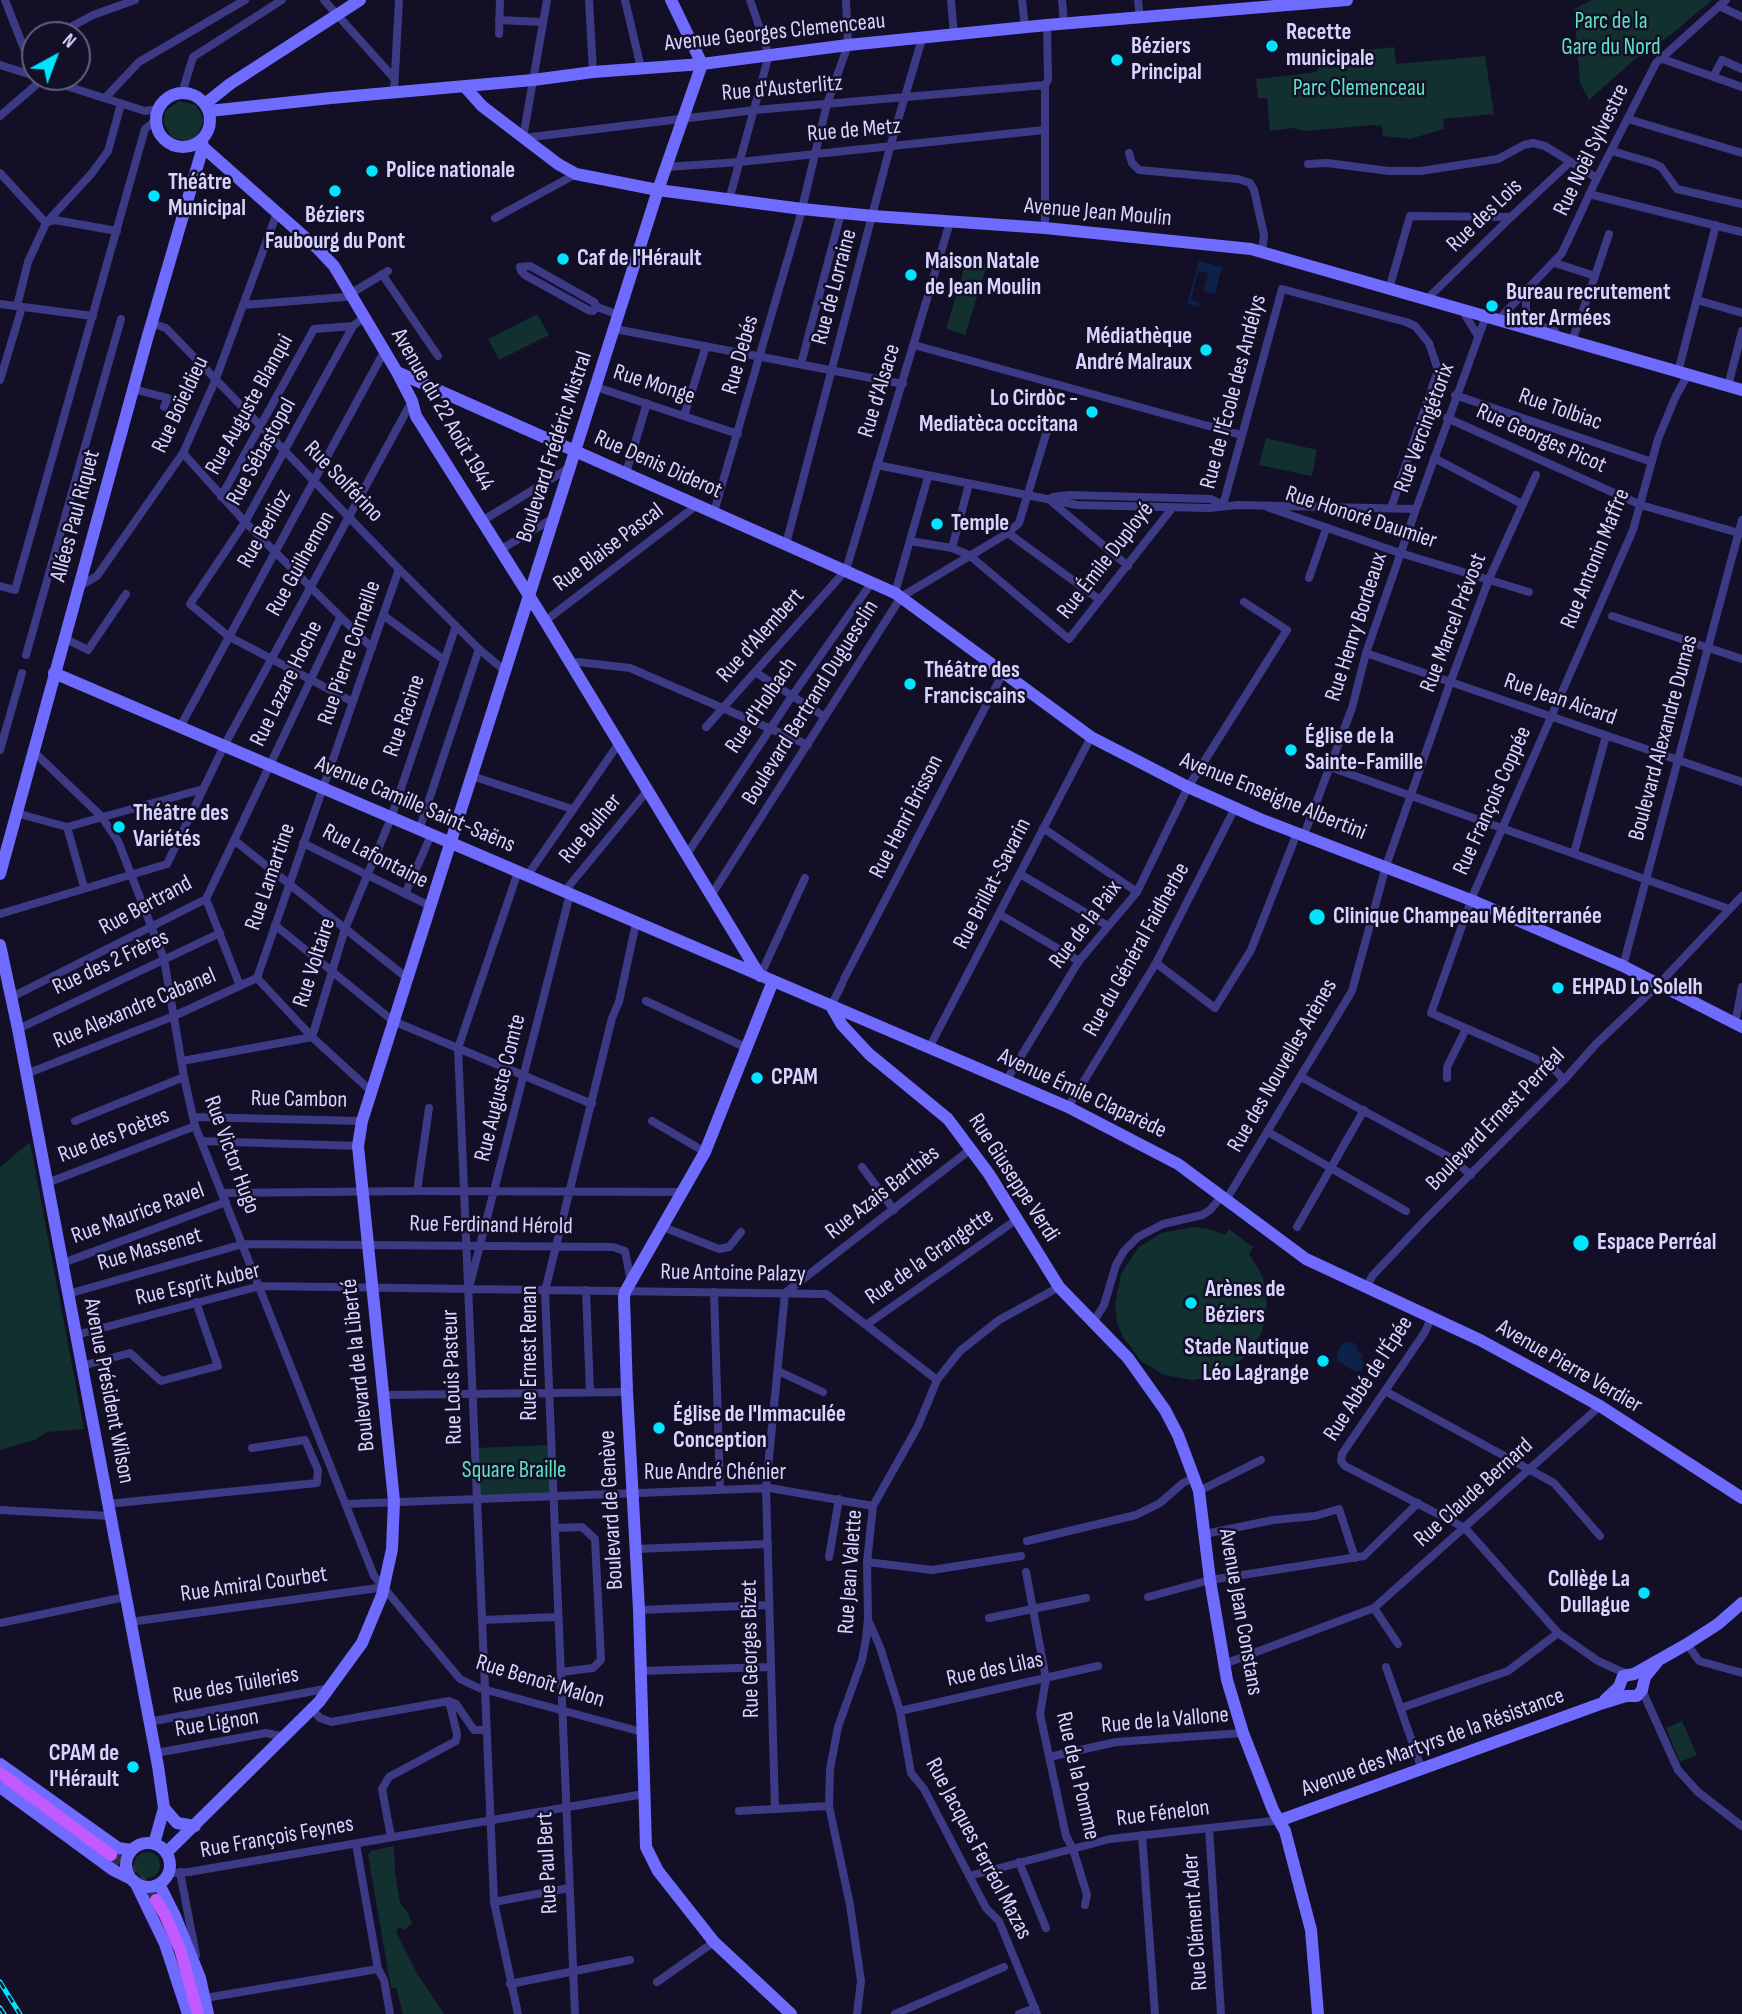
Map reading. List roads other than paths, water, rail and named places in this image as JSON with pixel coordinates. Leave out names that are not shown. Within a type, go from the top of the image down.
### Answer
[{"type":"main road","points":[[207,108],[230,84],[360,0]]},
{"type":"main road","points":[[671,0],[702,64]]},
{"type":"main road","name":"Avenue Georges Clemenceau","points":[[207,108],[702,64],[848,45],[1140,18],[1194,8],[1347,0]]},
{"type":"main road","name":"Boulevard Frédéric Mistral","points":[[451,843],[658,190],[702,64]]},
{"type":"main road","name":"Avenue Jean Moulin","points":[[465,87],[481,106],[565,169],[576,174],[658,190],[802,209],[1045,228],[1262,252],[1742,390]]},
{"type":"main road","points":[[181,148],[202,144],[209,127],[207,108],[194,96],[182,93],[168,98],[157,114],[157,128],[166,142],[181,148],[193,161],[196,170]]},
{"type":"main road","name":"Allées Paul Riquet","points":[[0,874],[202,144]]},
{"type":"main road","name":"Avenue du 22 Août 1944","points":[[202,144],[326,256],[385,350],[412,401],[416,416],[545,621],[760,976]]},
{"type":"main road","name":"Rue Denis Diderot","points":[[397,372],[898,595]]},
{"type":"main road","name":"Avenue Enseigne Albertini","points":[[898,595],[1091,737],[1188,787],[1300,834],[1471,900],[1623,966],[1739,1026]]},
{"type":"main road","name":"Avenue Camille Saint-Saëns","points":[[54,673],[760,976]]},
{"type":"main road","name":"Boulevard de la Liberté","points":[[166,1853],[313,1709],[362,1643],[385,1587],[394,1501],[358,1146],[371,1091],[451,843]]},
{"type":"main road","name":"Avenue Président Wilson","points":[[0,945],[156,1753],[164,1808],[154,1844]]},
{"type":"main road","name":"Avenue Émile Claparède","points":[[760,976],[1068,1107],[1163,1154],[1306,1259],[1366,1287]]},
{"type":"main road","points":[[628,1287],[705,1152],[773,981]]},
{"type":"main road","name":"Rue Giuseppe Verdi","points":[[831,1006],[842,1026],[869,1054],[948,1119],[989,1174],[1059,1287],[1094,1321]]},
{"type":"main road","name":"Boulevard de Genève","points":[[628,1287],[627,1392],[639,1610],[646,1847],[650,1860],[713,1942],[791,2014]]},
{"type":"main road","name":"Avenue Pierre Verdier","points":[[1366,1287],[1480,1340],[1600,1406],[1742,1498]]},
{"type":"main road","name":"Avenue Jean Constans","points":[[1094,1321],[1128,1358],[1165,1410],[1178,1435],[1199,1491],[1224,1664],[1243,1733],[1273,1810],[1280,1820],[1311,1930],[1318,2014]]},
{"type":"main road","name":"Avenue des Martyrs de la Résistance","points":[[1280,1820],[1600,1704],[1633,1687],[1658,1661],[1718,1624],[1742,1603]]},
{"type":"main road","points":[[0,1764],[118,1848],[132,1850],[142,1844],[154,1844],[166,1853],[174,1873],[159,1884],[146,1887],[113,1870],[0,1787]]},
{"type":"main road","points":[[0,1773],[111,1855]]},
{"type":"main road","points":[[164,1808],[177,1823],[195,1826]]},
{"type":"main road","points":[[132,1850],[127,1865],[166,1944],[188,2014]]},
{"type":"main road","points":[[159,1884],[182,1917],[208,2014]]},
{"type":"main road","points":[[156,1900],[173,1932],[198,2014]]},
{"type":"street","points":[[5,0],[21,41]]},
{"type":"street","points":[[82,21],[135,0]]},
{"type":"street","points":[[106,98],[139,62],[245,0]]},
{"type":"street","points":[[182,93],[193,57],[282,0]]},
{"type":"street","points":[[324,0],[393,77]]},
{"type":"street","points":[[394,92],[399,0]]},
{"type":"street","points":[[499,34],[500,0]]},
{"type":"street","points":[[523,138],[547,0]]},
{"type":"street","points":[[589,0],[593,72]]},
{"type":"street","points":[[625,0],[641,68]]},
{"type":"street","points":[[729,200],[769,55],[750,0]]},
{"type":"street","points":[[846,0],[848,45]]},
{"type":"street","points":[[951,0],[954,36]]},
{"type":"street","points":[[1022,0],[1025,28]]},
{"type":"street","points":[[1062,0],[1064,24]]},
{"type":"street","points":[[1138,0],[1140,18]]},
{"type":"street","points":[[1722,3],[1742,16]]},
{"type":"street","name":"Rue Noël Sylvestre","points":[[1492,318],[1555,263],[1569,241],[1597,178],[1660,58],[1722,3]]},
{"type":"street","points":[[499,20],[543,22]]},
{"type":"street","points":[[1045,228],[1047,25]]},
{"type":"street","name":"Rue de Lorraine","points":[[786,544],[890,147],[922,39]]},
{"type":"street","name":"Rue Debés","points":[[714,512],[802,209],[827,104],[848,45]]},
{"type":"street","points":[[1660,58],[1742,87]]},
{"type":"street","points":[[1713,77],[1722,60],[1742,69]]},
{"type":"street","points":[[0,65],[21,71]]},
{"type":"street","name":"Rue d'Austerlitz","points":[[523,138],[755,110],[1045,85]]},
{"type":"street","points":[[0,116],[25,91]]},
{"type":"street","points":[[84,91],[157,114]]},
{"type":"street","points":[[0,380],[28,262],[46,223],[92,173],[108,151],[121,104]]},
{"type":"street","name":"Allées Paul Riquet","points":[[0,586],[15,590],[145,129],[157,114]]},
{"type":"street","points":[[1628,119],[1742,153]]},
{"type":"street","name":"Rue de Metz","points":[[666,167],[740,162],[1045,130]]},
{"type":"street","points":[[1308,164],[1327,163],[1389,171],[1421,171],[1499,159],[1533,143],[1545,146],[1597,178]]},
{"type":"street","points":[[1612,151],[1661,167],[1677,189],[1742,204]]},
{"type":"street","points":[[1129,153],[1132,163],[1139,170],[1238,179],[1250,183],[1264,235],[1262,252]]},
{"type":"street","name":"Rue des Lois","points":[[1427,299],[1570,162]]},
{"type":"street","points":[[0,173],[46,223]]},
{"type":"street","points":[[495,218],[576,174]]},
{"type":"street","points":[[1590,194],[1742,232]]},
{"type":"street","name":"Rue Boïeldieu","points":[[78,587],[97,576],[183,453],[215,381],[277,213]]},
{"type":"street","points":[[801,364],[841,213]]},
{"type":"street","points":[[1389,289],[1410,216],[1511,216]]},
{"type":"street","points":[[46,223],[55,220],[117,231]]},
{"type":"street","name":"Rue d'Alsace","points":[[846,570],[950,222]]},
{"type":"street","name":"Rue Antonin Maffre","points":[[1551,718],[1633,530],[1658,439],[1683,373],[1697,300],[1716,225]]},
{"type":"street","points":[[1526,291],[1526,310],[1533,323],[1572,341],[1609,234]]},
{"type":"street","points":[[1555,263],[1595,276]]},
{"type":"street","points":[[597,307],[593,311],[588,310],[525,275],[520,267],[530,266],[594,302],[597,307],[619,315]]},
{"type":"street","points":[[243,305],[345,297],[385,272],[438,355]]},
{"type":"street","name":"Rue de l'École des Andélys","points":[[1223,505],[1282,289],[1406,322],[1415,326],[1429,343],[1438,370],[1391,508]]},
{"type":"street","points":[[1697,300],[1742,313]]},
{"type":"street","points":[[0,304],[93,316]]},
{"type":"street","points":[[1462,310],[1478,335]]},
{"type":"street","name":"Rue Sébastopol","points":[[228,636],[190,604],[245,522],[353,326],[364,317]]},
{"type":"street","name":"Rue Vercingétorix","points":[[877,465],[1047,498],[1070,505],[1209,508],[1223,505],[1261,505],[1416,509],[1478,335],[1492,318]]},
{"type":"street","points":[[26,655],[121,319]]},
{"type":"street","name":"Rue Solférino","points":[[151,323],[166,328],[399,569],[479,649],[505,671]]},
{"type":"street","name":"Rue Auguste Blanqui","points":[[221,497],[314,328],[353,326]]},
{"type":"street","points":[[615,329],[903,384]]},
{"type":"street","points":[[1728,386],[1742,331]]},
{"type":"street","points":[[914,345],[1241,435]]},
{"type":"street","points":[[684,416],[706,346]]},
{"type":"street","name":"Rue Berlioz","points":[[180,727],[385,350]]},
{"type":"street","name":"Rue Monge","points":[[596,387],[738,434]]},
{"type":"street","points":[[133,389],[168,398],[164,407]]},
{"type":"street","name":"Rue Tolbiac","points":[[1455,395],[1652,462]]},
{"type":"street","name":"Rue Guilhemon","points":[[0,914],[167,864],[224,746],[412,401]]},
{"type":"street","points":[[625,473],[647,403]]},
{"type":"street","name":"Rue Georges Picot","points":[[1447,418],[1641,505],[1740,534]]},
{"type":"street","name":"Boulevard Bertrand Duguesclin","points":[[712,894],[808,745],[898,595],[1008,533],[1019,523],[1050,421]]},
{"type":"street","points":[[183,453],[245,522],[372,648]]},
{"type":"street","points":[[1434,458],[1522,504]]},
{"type":"street","points":[[482,521],[571,467]]},
{"type":"street","name":"Rue Marcel Prévost","points":[[1387,866],[1489,579],[1536,475]]},
{"type":"street","points":[[898,595],[928,477]]},
{"type":"street","points":[[952,548],[969,484]]},
{"type":"street","name":"Rue Vercingétorix","points":[[1047,498],[1069,495],[1211,499],[1223,505]]},
{"type":"street","points":[[1047,498],[1128,566]]},
{"type":"street","name":"Rue Blaise Pascal","points":[[545,621],[697,505]]},
{"type":"street","name":"Rue Honoré Daumier","points":[[1261,505],[1326,529],[1529,592]]},
{"type":"street","name":"Rue Émile Duployé","points":[[969,555],[1069,639],[1173,507]]},
{"type":"street","name":"Rue Henry Bordeaux","points":[[1156,963],[1215,1008],[1251,950],[1330,767],[1352,708],[1366,653],[1416,509]]},
{"type":"street","points":[[500,550],[555,516]]},
{"type":"street","name":"Boulevard Alexandre Dumas","points":[[1623,966],[1742,520]]},
{"type":"street","points":[[1309,578],[1326,529]]},
{"type":"street","points":[[1008,533],[1100,600]]},
{"type":"street","points":[[910,541],[952,548],[969,555]]},
{"type":"street","name":"Rue Pierre Corneille","points":[[323,788],[399,569]]},
{"type":"street","name":"Rue d'Alembert","points":[[706,727],[846,570]]},
{"type":"street","name":"Rue d'Holbach","points":[[687,854],[770,728],[872,582]]},
{"type":"street","points":[[64,638],[88,650],[126,594]]},
{"type":"street","name":"Rue de la Paix","points":[[1006,1081],[1079,961],[1137,892],[1188,787],[1287,630],[1244,602]]},
{"type":"street","points":[[383,615],[444,660]]},
{"type":"street","points":[[1612,617],[1742,659]]},
{"type":"street","name":"Rue Lazare Hoche","points":[[269,765],[340,618]]},
{"type":"street","name":"Rue Racine","points":[[391,818],[456,626]]},
{"type":"street","points":[[228,636],[353,702]]},
{"type":"street","points":[[405,894],[479,649]]},
{"type":"street","name":"Rue Jean Aicard","points":[[1366,653],[1742,782]]},
{"type":"street","points":[[571,665],[578,662],[630,668],[808,745]]},
{"type":"street","points":[[755,672],[825,717]]},
{"type":"street","points":[[0,750],[22,673]]},
{"type":"street","name":"Rue Henri Brisson","points":[[831,1006],[1003,673]]},
{"type":"street","name":"Rue François Coppée","points":[[1466,1029],[1431,1013],[1471,900],[1551,718]]},
{"type":"street","points":[[1574,853],[1606,736]]},
{"type":"street","name":"Rue Brillat-Savarin","points":[[929,1048],[1091,737]]},
{"type":"street","name":"Rue Louis Pasteur","points":[[518,2014],[494,1902],[458,1048],[523,874],[619,743]]},
{"type":"street","name":"Rue Victor Hugo","points":[[33,751],[101,816],[118,841],[164,959],[184,1077],[201,1141],[372,1571],[385,1587]]},
{"type":"street","name":"Rue Bertrand","points":[[12,997],[206,899],[269,765]]},
{"type":"street","points":[[1330,767],[1729,909]]},
{"type":"street","points":[[472,776],[572,809]]},
{"type":"street","name":"Rue Lamartine","points":[[257,978],[323,788]]},
{"type":"street","points":[[16,813],[67,827],[204,789]]},
{"type":"street","name":"Rue Bulher","points":[[567,893],[648,790]]},
{"type":"street","name":"Rue du Général Faidherbe","points":[[1068,1107],[1156,963],[1235,808]]},
{"type":"street","name":"Rue Voltaire","points":[[182,1061],[312,1037],[345,929],[391,818]]},
{"type":"street","points":[[67,827],[84,887]]},
{"type":"street","points":[[1043,828],[1137,892]]},
{"type":"street","points":[[234,840],[407,978]]},
{"type":"street","name":"Rue Lafontaine","points":[[303,843],[430,906]]},
{"type":"street","name":"Rue des Nouvelles Arènes","points":[[1224,1199],[1268,1132],[1352,992],[1387,866]]},
{"type":"street","points":[[1020,874],[1108,926]]},
{"type":"street","points":[[760,976],[805,878]]},
{"type":"street","name":"Rue Auguste Comte","points":[[468,1291],[482,1245],[567,893]]},
{"type":"street","name":"Boulevard Ernest Perréal","points":[[1366,1287],[1373,1275],[1564,1080],[1595,1044],[1658,985],[1742,896]]},
{"type":"street","points":[[206,899],[240,986]]},
{"type":"street","points":[[999,914],[1079,961]]},
{"type":"street","name":"Rue Ernest Renan","points":[[561,1709],[545,1290],[612,1018],[619,1002],[636,923]]},
{"type":"street","points":[[275,925],[393,1021],[592,1104]]},
{"type":"street","name":"Rue des 2 Frères","points":[[18,1029],[220,933]]},
{"type":"street","points":[[257,978],[312,1037],[371,1091]]},
{"type":"street","name":"Rue Alexandre Cabanel","points":[[26,1074],[174,1016],[257,978]]},
{"type":"street","points":[[1739,1026],[1742,987]]},
{"type":"street","points":[[646,1000],[747,1048]]},
{"type":"street","points":[[1447,1079],[1447,1068],[1466,1029],[1534,1058],[1554,1069],[1564,1080]]},
{"type":"street","points":[[75,1121],[184,1077]]},
{"type":"street","points":[[1301,1077],[1455,1161],[1471,1175]]},
{"type":"street","points":[[417,1191],[429,1108]]},
{"type":"street","points":[[1297,1227],[1364,1110]]},
{"type":"street","name":"Rue des Poètes","points":[[47,1183],[194,1121]]},
{"type":"street","name":"Rue Cambon","points":[[194,1121],[362,1121]]},
{"type":"street","points":[[652,1121],[705,1152]]},
{"type":"street","points":[[1268,1132],[1406,1211]]},
{"type":"street","points":[[201,1141],[358,1146]]},
{"type":"street","name":"Rue Azais Barthès","points":[[785,1293],[971,1149]]},
{"type":"street","points":[[862,1167],[894,1210]]},
{"type":"street","name":"Rue Maurice Ravel","points":[[63,1263],[225,1197],[362,1191],[684,1192]]},
{"type":"street","points":[[1094,1321],[1104,1305],[1116,1265],[1124,1251],[1138,1237],[1163,1224],[1202,1214],[1224,1199]]},
{"type":"street","name":"Rue de la Grangette","points":[[866,1325],[1016,1220]]},
{"type":"street","points":[[663,1227],[719,1250],[729,1247],[740,1232]]},
{"type":"street","name":"Rue Ferdinand Hérold","points":[[243,1244],[613,1247],[638,1257],[647,1255]]},
{"type":"street","name":"Rue Massenet","points":[[68,1293],[243,1244]]},
{"type":"street","points":[[625,1251],[628,1287]]},
{"type":"street","name":"Rue Esprit Auber","points":[[76,1335],[260,1286],[468,1291]]},
{"type":"street","name":"Rue Antoine Palazy","points":[[468,1291],[628,1287],[826,1294],[937,1380]]},
{"type":"street","name":"Rue Jean Valette","points":[[856,2014],[861,1981],[850,1905],[829,1806],[830,1769],[838,1727],[862,1660],[868,1619],[867,1562],[873,1506],[918,1426],[937,1380],[960,1352],[999,1320],[1059,1287]]},
{"type":"street","points":[[586,1290],[590,1392]]},
{"type":"street","points":[[714,1292],[720,1488]]},
{"type":"street","name":"Rue Georges Bizet","points":[[775,1809],[766,1488],[785,1293]]},
{"type":"street","points":[[81,1366],[130,1353],[161,1381],[218,1366],[196,1302]]},
{"type":"street","name":"Rue Abbé de l'Épée","points":[[1418,1503],[1345,1466],[1341,1461],[1342,1454],[1425,1332],[1431,1318]]},
{"type":"street","points":[[778,1371],[823,1392]]},
{"type":"street","points":[[1385,1391],[1554,1483],[1600,1536]]},
{"type":"street","points":[[384,1395],[627,1392]]},
{"type":"street","name":"Rue Claude Bernard","points":[[1224,1664],[1374,1608],[1600,1406]]},
{"type":"street","points":[[0,1510],[108,1510],[317,1483],[317,1470],[305,1440],[252,1448]]},
{"type":"street","points":[[1199,1491],[1261,1460]]},
{"type":"street","points":[[1027,1541],[1136,1516],[1160,1503],[1193,1478]]},
{"type":"street","name":"Rue André Chénier","points":[[346,1504],[766,1488],[873,1506]]},
{"type":"street","points":[[829,1557],[839,1499]]},
{"type":"street","points":[[1148,1597],[1210,1580],[1364,1556],[1418,1503],[1465,1528],[1558,1633],[1633,1687],[1678,1770],[1698,1792],[1742,1826]]},
{"type":"street","points":[[1205,1534],[1273,1520],[1315,1516],[1339,1509],[1355,1558]]},
{"type":"street","points":[[555,1528],[582,1527],[595,1539],[601,1660],[593,1668],[561,1672]]},
{"type":"street","points":[[635,1549],[768,1544]]},
{"type":"street","points":[[867,1562],[932,1570],[1021,1556]]},
{"type":"street","name":"Rue de la Pomme","points":[[1026,1572],[1046,1679],[1040,1714],[1066,1836],[1073,1849],[1087,1895],[1085,1905]]},
{"type":"street","name":"Rue Amiral Courbet","points":[[130,1622],[385,1587]]},
{"type":"street","name":"Rue Benoît Malon","points":[[385,1587],[460,1679],[642,1732]]},
{"type":"street","points":[[0,1623],[125,1597]]},
{"type":"street","points":[[989,1618],[1086,1598]]},
{"type":"street","points":[[639,1610],[769,1605]]},
{"type":"street","points":[[1374,1608],[1398,1644]]},
{"type":"street","points":[[482,1620],[557,1616]]},
{"type":"street","name":"Rue Jacques Ferréol Mazas","points":[[868,1619],[880,1647],[900,1711],[911,1773],[924,1789],[986,1909],[999,1922],[1036,2011]]},
{"type":"street","points":[[1401,1709],[1508,1671],[1558,1633]]},
{"type":"street","points":[[1686,1644],[1699,1661],[1742,1672]]},
{"type":"street","points":[[641,1671],[770,1667]]},
{"type":"street","name":"Rue des Lilas","points":[[900,1711],[1098,1667]]},
{"type":"street","points":[[1386,1667],[1422,1770]]},
{"type":"street","name":"Rue des Tuileries","points":[[149,1722],[330,1688]]},
{"type":"street","points":[[313,1709],[320,1718],[331,1722],[449,1701],[456,1704],[474,1730],[485,1730]]},
{"type":"street","points":[[391,1837],[382,1789],[389,1777],[456,1741],[457,1734],[449,1701]]},
{"type":"street","name":"Rue Paul Bert","points":[[561,1709],[575,2014]]},
{"type":"street","name":"Rue Lignon","points":[[156,1753],[266,1733],[285,1737]]},
{"type":"street","name":"Rue de la Vallone","points":[[1049,1757],[1116,1742],[1243,1733]]},
{"type":"street","name":"Rue François Feynes","points":[[174,1873],[644,1794]]},
{"type":"street","points":[[739,1811],[829,1806]]},
{"type":"street","name":"Rue Fénelon","points":[[969,1876],[1110,1839],[1280,1820]]},
{"type":"street","name":"Rue Clément Ader","points":[[1209,1828],[1221,2014]]},
{"type":"street","points":[[1142,1835],[1154,2014]]},
{"type":"street","points":[[356,1844],[378,1969],[384,1980],[390,2014]]},
{"type":"street","points":[[1019,1862],[1046,1928]]},
{"type":"street","points":[[174,1873],[182,1917]]},
{"type":"street","points":[[494,1902],[569,1888]]},
{"type":"street","points":[[657,1982],[713,1942]]},
{"type":"street","points":[[510,1984],[630,1959]]},
{"type":"street","points":[[895,2014],[1004,1967]]},
{"type":"street","points":[[205,1998],[378,1969]]},
{"type":"street","points":[[1019,2014],[1036,2011]]},
{"type":"water","points":[[1199,261],[1222,267],[1215,294],[1203,291],[1208,273],[1198,271],[1191,300],[1200,303],[1199,307],[1187,304]]},
{"type":"water","points":[[1351,1342],[1356,1344],[1357,1350],[1363,1355],[1361,1371],[1354,1371],[1337,1361],[1340,1347]]},
{"type":"tunnel","points":[[111,1855],[135,1875],[156,1900]]},
{"type":"railway","points":[[0,1982],[20,2014]]},
{"type":"railway","points":[[0,2008],[4,2014]]},
{"type":"place","name":"Recette municipale","points":[[1272,46]]},
{"type":"place","name":"Béziers Principal","points":[[1117,60]]},
{"type":"place","name":"Police nationale","points":[[372,171]]},
{"type":"place","name":"Béziers Faubourg du Pont","points":[[335,191]]},
{"type":"place","name":"Théâtre Municipal","points":[[154,196]]},
{"type":"place","name":"Caf de l'Hérault","points":[[563,259]]},
{"type":"place","name":"Maison Natale de Jean Moulin","points":[[911,275]]},
{"type":"place","name":"Bureau recrutement inter Armées","points":[[1492,306]]},
{"type":"place","name":"Médiathèque André Malraux","points":[[1206,350]]},
{"type":"place","name":"Lo Cirdòc - Mediatèca occitana","points":[[1092,412]]},
{"type":"place","name":"Temple","points":[[937,524]]},
{"type":"place","name":"Théâtre des Franciscains","points":[[910,684]]},
{"type":"place","name":"Église de la Sainte-Famille","points":[[1291,750]]},
{"type":"place","name":"Théâtre des Variétés","points":[[119,827]]},
{"type":"place","name":"Clinique Champeau Méditerranée","points":[[1317,917]]},
{"type":"place","name":"EHPAD Lo Solelh","points":[[1558,988]]},
{"type":"place","name":"CPAM","points":[[757,1078]]},
{"type":"place","name":"Espace Perréal","points":[[1581,1243]]},
{"type":"place","name":"Arènes de Béziers","points":[[1191,1303]]},
{"type":"place","name":"Stade Nautique Léo Lagrange","points":[[1323,1361]]},
{"type":"place","name":"Église de l'Immaculée Conception","points":[[659,1428]]},
{"type":"place","name":"Collège La Dullague","points":[[1644,1593]]},
{"type":"place","name":"CPAM de l'Hérault","points":[[133,1767]]},
{"type":"park label","name":"Parc de la Gare du Nord","points":[[1611,35]]},
{"type":"park label","name":"Parc Clemenceau","points":[[1359,89]]},
{"type":"park label","name":"Square Braille","points":[[514,1471]]}]
